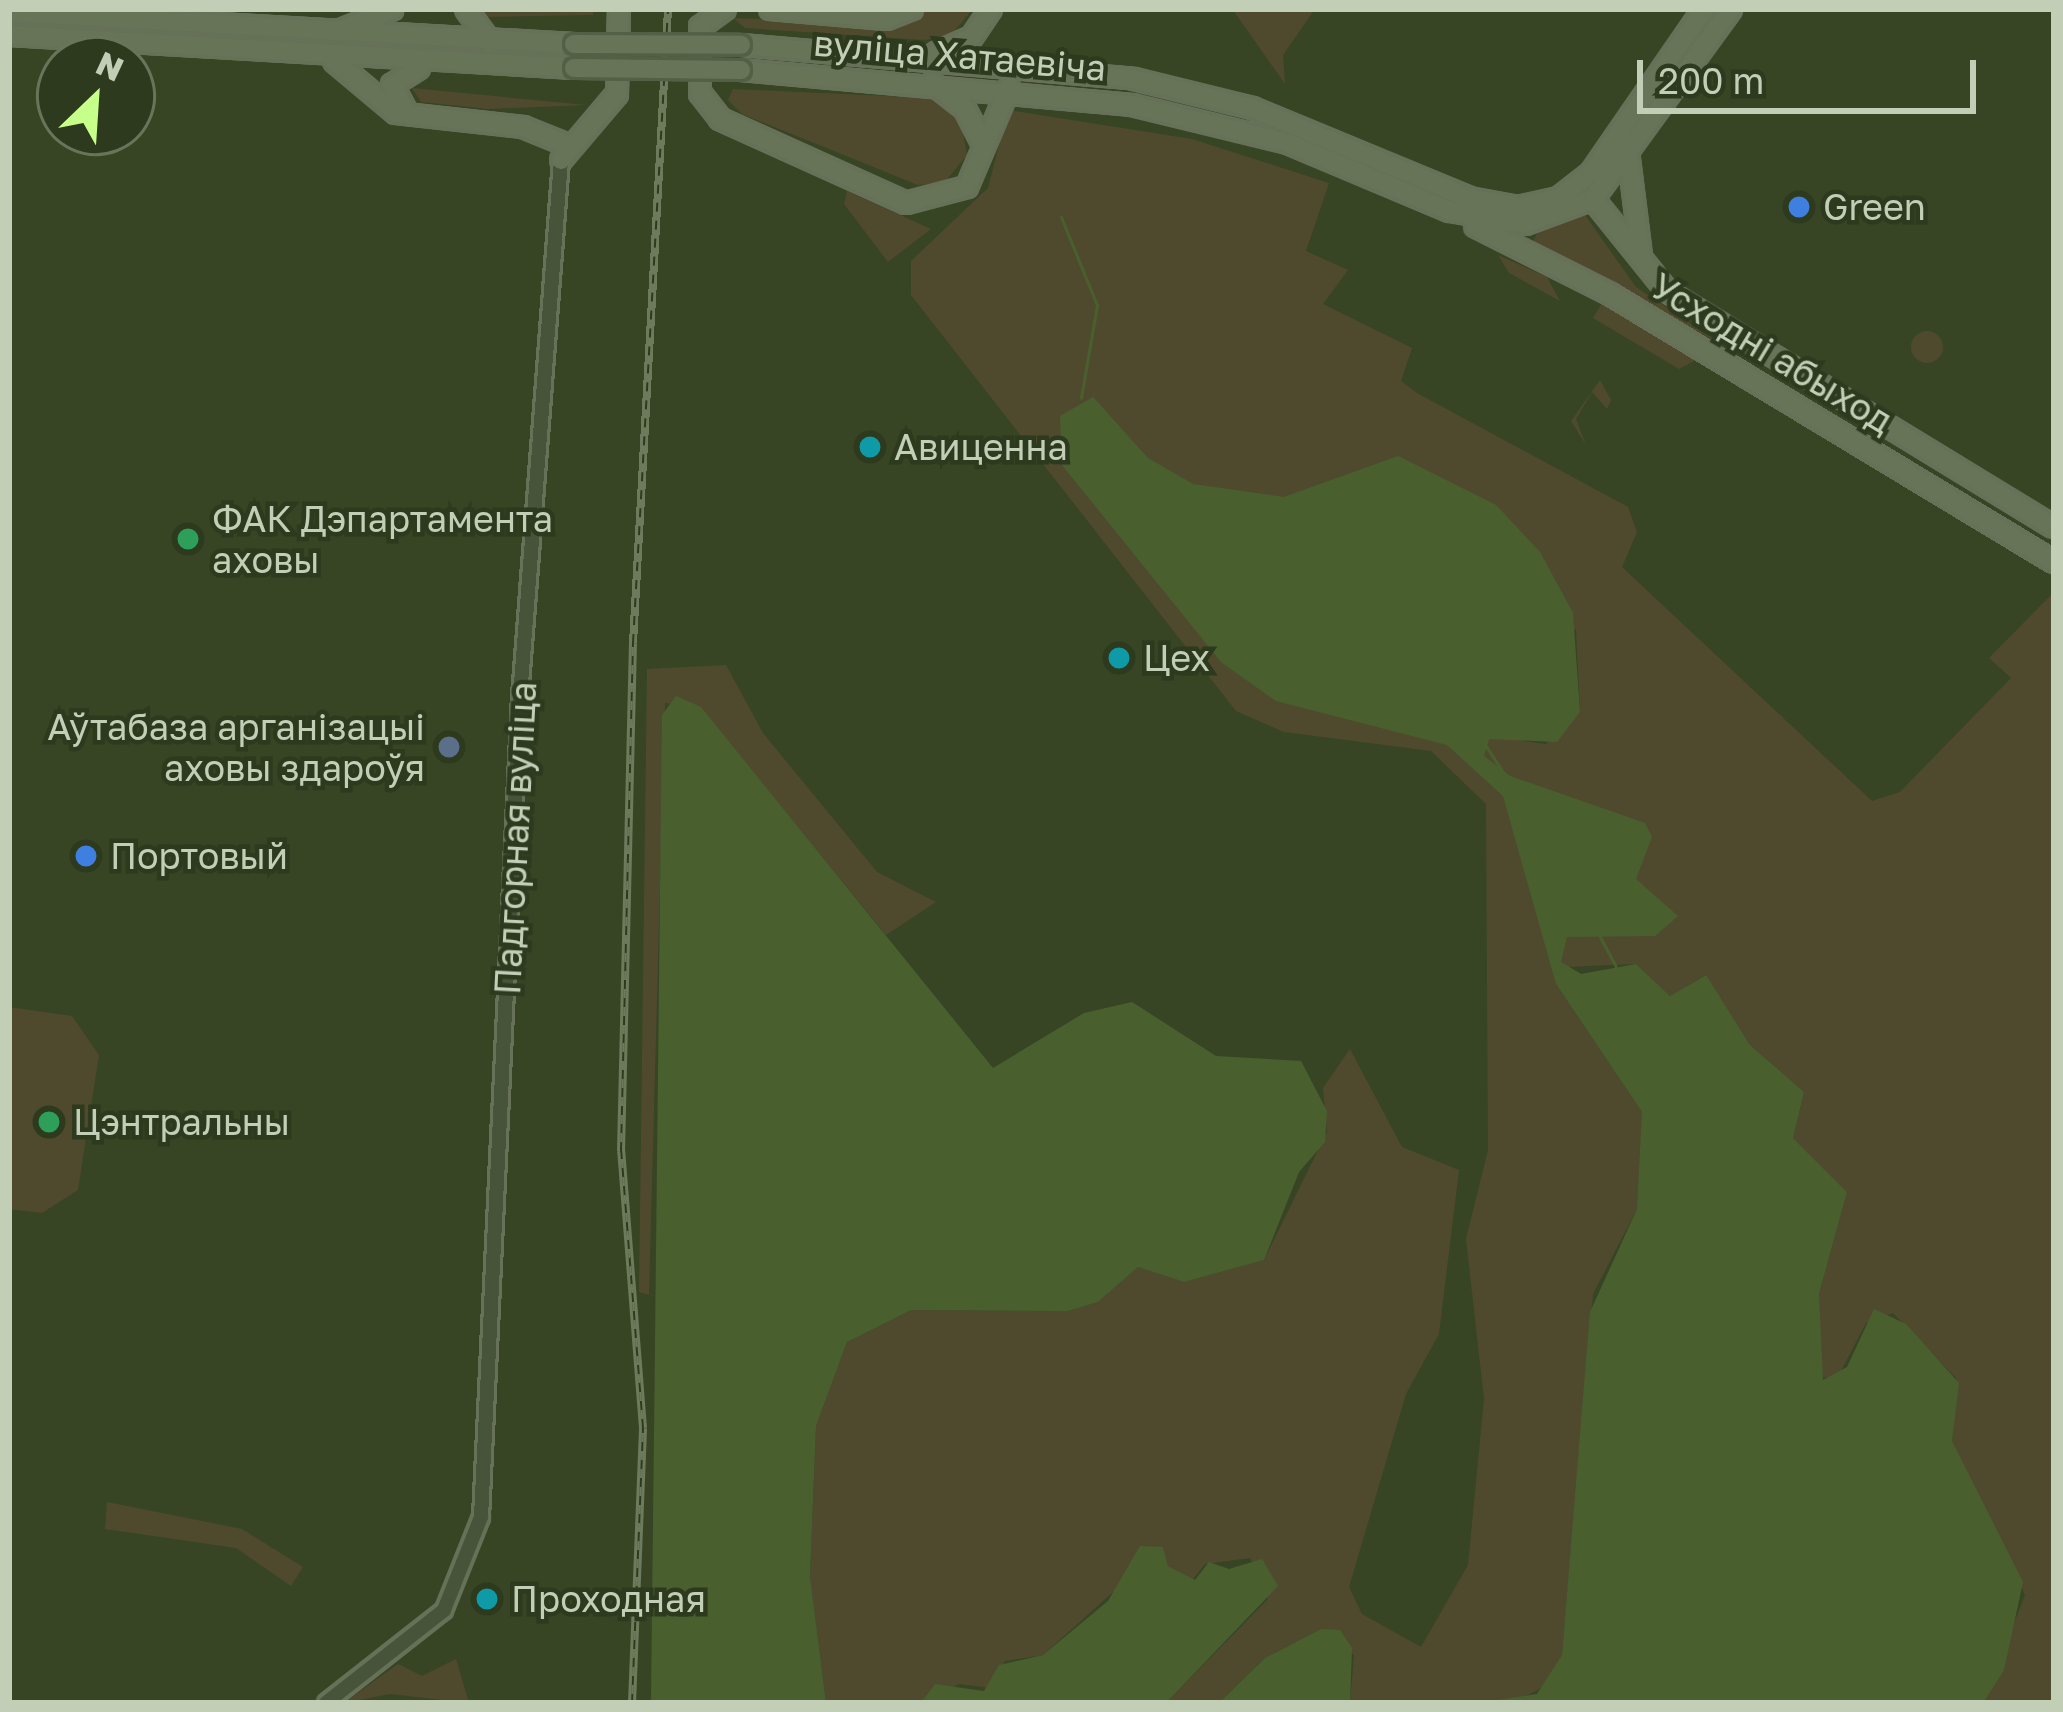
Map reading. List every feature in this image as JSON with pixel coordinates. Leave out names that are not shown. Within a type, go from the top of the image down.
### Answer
[{"type":"main road","points":[[330,34],[393,9]]},
{"type":"main road","points":[[466,9],[490,43]]},
{"type":"main road","points":[[334,61],[422,122],[523,127],[563,152],[617,94],[619,9]]},
{"type":"main road","points":[[725,9],[700,27],[700,92],[740,131],[922,205],[967,187],[1009,88]]},
{"type":"main road","points":[[770,9],[886,19],[912,9]]},
{"type":"main road","points":[[929,56],[972,37],[991,9],[1008,61]]},
{"type":"main road","points":[[1704,9],[1570,192],[1593,200],[1731,9]]},
{"type":"main road","name":"вуліца Хатаевіча","points":[[9,12],[490,43],[741,45],[1008,61],[1252,108],[1481,202],[1534,205],[1570,192]]},
{"type":"main road","name":"вуліца Хатаевіча","points":[[9,35],[334,61],[741,70],[1009,88],[1288,143],[1450,211],[1525,224],[1593,200]]},
{"type":"main road","points":[[422,122],[392,85],[428,65]]},
{"type":"main road","points":[[1660,72],[1677,84]]},
{"type":"main road","points":[[928,81],[965,109],[984,150]]},
{"type":"main road","points":[[1629,154],[1630,217],[1647,272]]},
{"type":"main road","name":"Усходні абыход","points":[[1593,200],[1647,272],[1759,348],[2054,527]]},
{"type":"main road","name":"Усходні абыход","points":[[1450,211],[1745,374],[2054,562]]},
{"type":"main road","points":[[1745,374],[1759,348]]},
{"type":"street","name":"Падгорная вуліца","points":[[326,1703],[444,1610],[481,1517],[520,697],[563,152]]},
{"type":"shaded area","points":[[481,9],[593,9],[593,15],[486,17]]},
{"type":"shaded area","points":[[921,9],[973,9],[950,36],[924,40],[745,28],[733,18],[906,24]]},
{"type":"shaded area","points":[[1315,9],[1283,55],[1285,84],[1233,10]]},
{"type":"shaded area","points":[[412,88],[586,105],[488,109],[421,102]]},
{"type":"shaded area","points":[[733,89],[931,98],[961,123],[967,155],[944,183],[918,185],[742,114],[728,100]]},
{"type":"shaded area","points":[[1008,110],[1192,139],[1329,183],[1306,251],[1348,270],[1323,304],[1412,348],[1401,381],[1417,393],[1628,507],[1637,532],[1622,567],[1872,801],[1900,792],[2011,678],[1989,658],[2054,592],[2054,1703],[1983,1703],[2025,1595],[1952,1441],[1956,1378],[1893,1313],[1866,1323],[1837,1379],[1821,1377],[1819,1294],[1847,1192],[1793,1138],[1804,1092],[1750,1045],[1705,975],[1670,996],[1636,964],[1566,967],[1556,984],[1642,1112],[1646,1154],[1637,1209],[1593,1294],[1562,1655],[1545,1686],[1518,1700],[1350,1703],[1354,1655],[1321,1629],[1265,1658],[1219,1703],[1166,1703],[1268,1599],[1250,1558],[1205,1564],[1193,1579],[1168,1566],[1163,1547],[1043,1655],[1005,1661],[990,1688],[959,1684],[921,1703],[826,1703],[810,1576],[816,1426],[847,1342],[911,1310],[1068,1311],[1098,1302],[1138,1267],[1184,1282],[1264,1260],[1327,1132],[1323,1088],[1350,1049],[1402,1147],[1459,1170],[1439,1334],[1406,1394],[1349,1587],[1362,1614],[1421,1647],[1468,1565],[1484,1399],[1466,1239],[1488,1150],[1486,804],[1431,751],[1284,732],[1236,711],[911,295],[911,261],[988,188]],"holes":[[[1576,629],[1580,712],[1546,744],[1468,733]]]},
{"type":"shaded area","points":[[847,191],[931,229],[888,262],[844,204]]},
{"type":"shaded area","points":[[1585,215],[1636,287],[1723,345],[1532,245],[1538,231]]},
{"type":"shaded area","points":[[1498,255],[1547,277],[1560,301],[1509,273]]},
{"type":"shaded area","points":[[1602,303],[1696,360],[1679,369],[1593,318]]},
{"type":"shaded area","points":[[1927,331],[1938,336],[1943,347],[1938,358],[1927,363],[1916,358],[1911,347],[1916,336]]},
{"type":"shaded area","points":[[1600,380],[1611,400],[1607,409],[1592,392],[1576,419],[1586,445],[1571,421]]},
{"type":"shaded area","points":[[1093,397],[1148,458],[1193,484],[1284,497],[1398,456],[1496,505],[1540,552],[1573,613],[1580,712],[1557,742],[1489,739],[1484,756],[1510,776],[1645,823],[1652,837],[1636,879],[1678,916],[1655,936],[1567,937],[1561,962],[1581,974],[1636,964],[1670,996],[1706,975],[1750,1045],[1804,1092],[1793,1138],[1847,1192],[1819,1294],[1823,1380],[1847,1367],[1874,1309],[1906,1324],[1959,1383],[1952,1441],[2023,1582],[2004,1670],[1983,1703],[1479,1703],[1537,1694],[1562,1655],[1590,1312],[1637,1209],[1642,1112],[1556,984],[1503,796],[1447,745],[1276,701],[1221,662],[1062,465],[1060,416]]},
{"type":"shaded area","points":[[726,665],[763,733],[877,872],[936,902],[886,935],[700,707],[665,703],[649,1295],[639,1292],[647,669]]},
{"type":"shaded area","points":[[676,696],[701,707],[993,1068],[1084,1013],[1132,1002],[1216,1056],[1301,1061],[1327,1111],[1325,1142],[1299,1172],[1264,1260],[1184,1282],[1138,1267],[1098,1302],[1068,1311],[911,1310],[847,1342],[816,1426],[810,1576],[826,1703],[651,1703],[662,715]]},
{"type":"shaded area","name":"Цэнтральны","points":[[9,1007],[72,1016],[99,1055],[78,1190],[42,1213],[9,1209]]},
{"type":"shaded area","points":[[107,1502],[242,1529],[303,1567],[291,1586],[236,1548],[105,1529]]},
{"type":"shaded area","points":[[1140,1546],[1163,1547],[1168,1566],[1195,1580],[1209,1562],[1229,1569],[1262,1559],[1278,1586],[1166,1703],[921,1703],[935,1684],[984,1691],[999,1665],[1043,1655],[1108,1601]]},
{"type":"shaded area","points":[[1321,1629],[1340,1630],[1352,1648],[1350,1703],[1219,1703],[1265,1658]]},
{"type":"shaded area","points":[[456,1659],[469,1703],[390,1694],[344,1703],[398,1664],[422,1676]]},
{"type":"waterway","points":[[1061,217],[1097,305],[1081,398]]},
{"type":"waterway","points":[[1484,743],[1505,775]]},
{"type":"waterway","points":[[1598,933],[1616,967]]},
{"type":"railway","points":[[632,1703],[643,1428],[621,1151],[633,643],[668,9]]},
{"type":"place","name":"Green","points":[[1799,207]]},
{"type":"place","name":"Авиценна","points":[[870,447]]},
{"type":"place","name":"ФАК Дэпартамента аховы","points":[[188,539]]},
{"type":"place","name":"Цех","points":[[1119,658]]},
{"type":"place","name":"Аўтабаза арганізацыі аховы здароўя","points":[[449,747]]},
{"type":"place","name":"Портовый","points":[[86,856]]},
{"type":"place","name":"Цэнтральны","points":[[49,1122]]},
{"type":"place","name":"Проходная","points":[[487,1599]]}]
